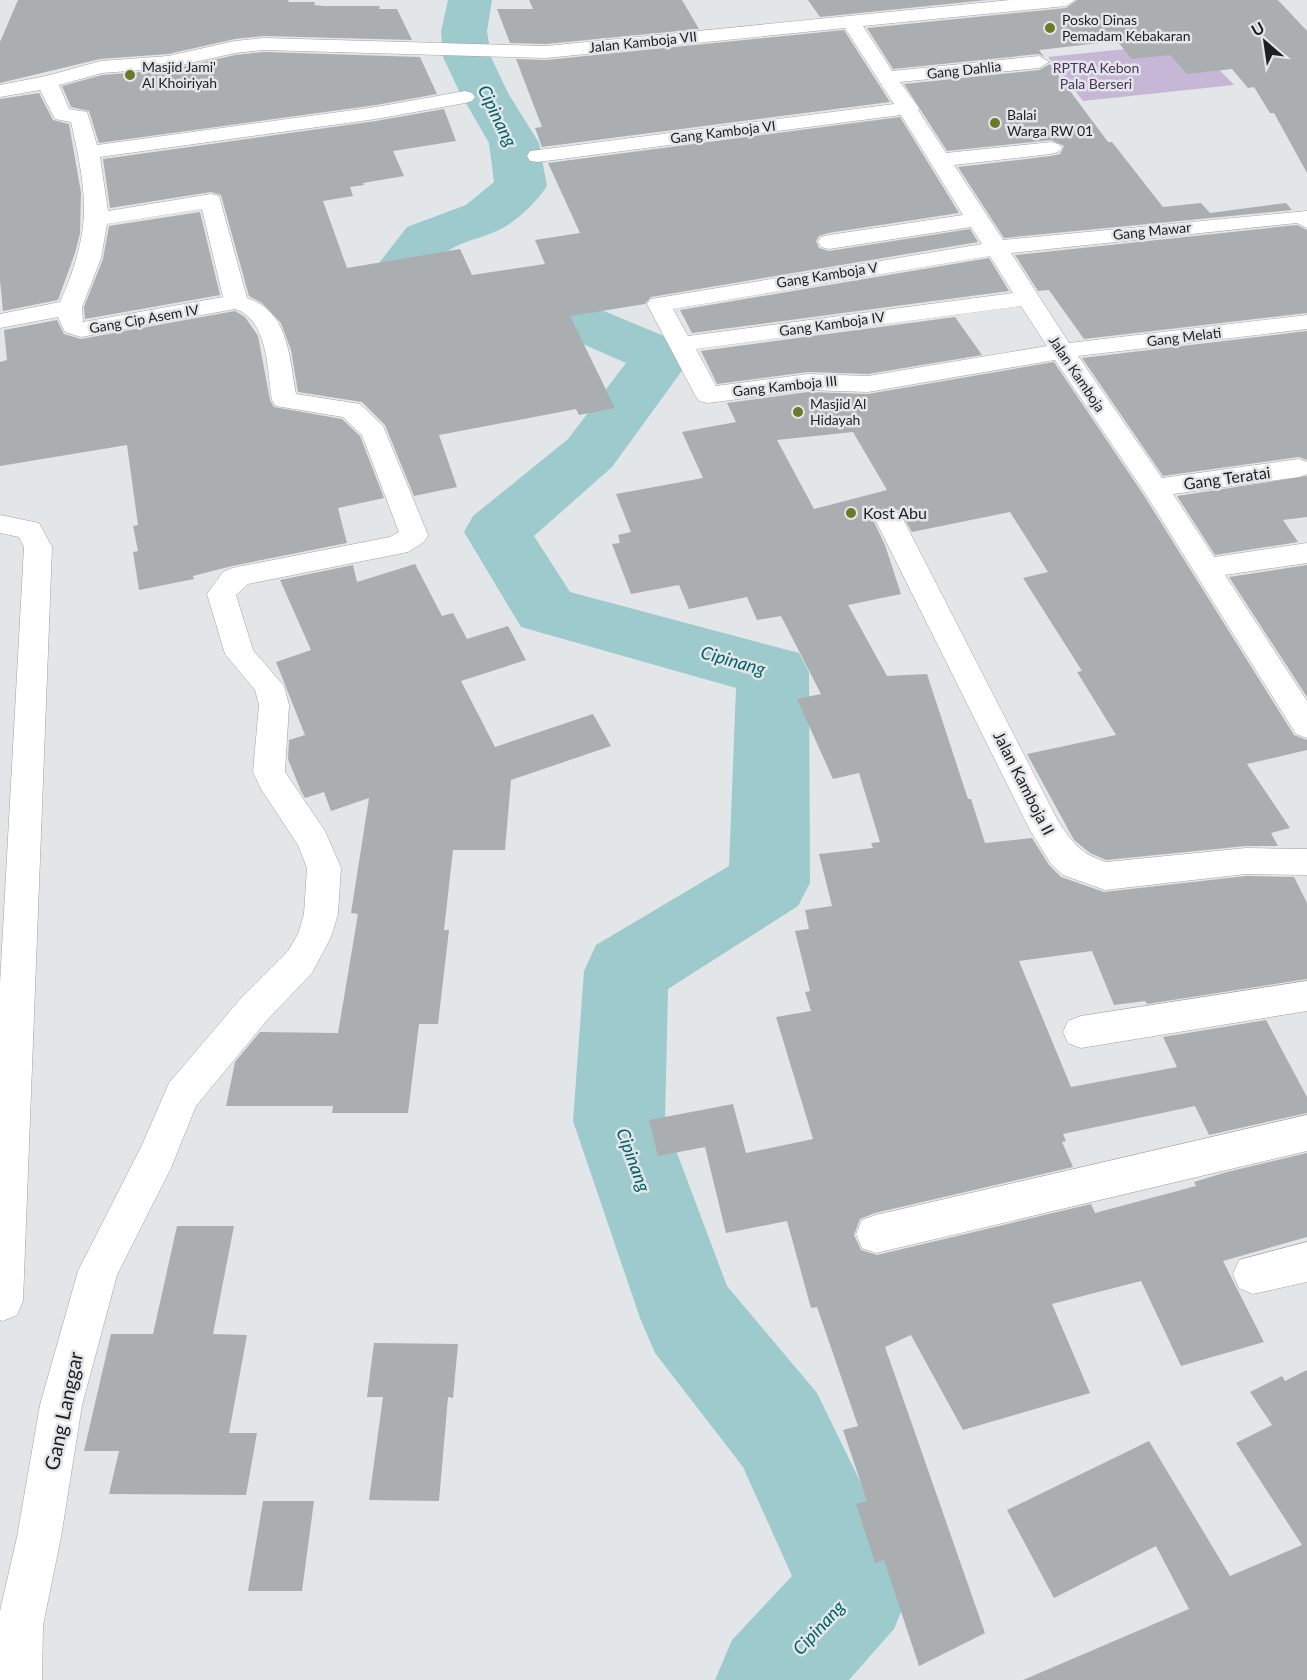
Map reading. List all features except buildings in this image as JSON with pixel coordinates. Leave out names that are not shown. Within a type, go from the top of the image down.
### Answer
[{"type":"street","name":"Jalan Kamboja VII","points":[[0,91],[48,82],[108,66],[168,62],[235,47],[264,44],[435,46],[484,51],[546,52],[797,17],[850,20],[1065,0]]},
{"type":"street","name":"Jalan Kamboja","points":[[850,20],[909,108],[1062,351],[1207,568],[1307,726]]},
{"type":"street","name":"Gang Dahlia","points":[[888,77],[1039,62]]},
{"type":"street","points":[[48,82],[52,97],[62,116],[80,116],[89,152],[97,219],[87,266],[70,307]]},
{"type":"street","points":[[89,152],[376,113],[465,97]]},
{"type":"street","name":"Gang Kamboja VI","points":[[538,156],[909,108]]},
{"type":"street","points":[[942,160],[1051,147]]},
{"type":"street","points":[[97,219],[211,201],[236,302]]},
{"type":"street","name":"Gang Mawar","points":[[996,248],[1302,216],[1307,221]]},
{"type":"street","points":[[829,242],[978,219]]},
{"type":"street","name":"Gang Kamboja V","points":[[680,344],[659,304],[996,248]]},
{"type":"street","name":"Gang Kamboja IV","points":[[680,344],[1028,298]]},
{"type":"street","name":"Gang Cip Asem IV","points":[[0,321],[70,307],[71,323],[76,329],[81,330],[236,302]]},
{"type":"street","name":"Gang Langgar","points":[[18,1680],[20,1625],[39,1538],[62,1405],[98,1270],[156,1155],[182,1095],[255,1008],[300,962],[314,937],[321,914],[324,868],[313,840],[272,780],[269,772],[274,705],[268,686],[240,654],[221,594],[233,579],[242,575],[398,545],[414,535],[374,432],[351,410],[285,400],[272,339],[265,322],[257,310],[236,302]]},
{"type":"street","name":"Gang Melati","points":[[1062,351],[1307,322]]},
{"type":"street","name":"Gang Kamboja III","points":[[680,344],[708,395],[807,381],[840,380],[868,384],[1062,351]]},
{"type":"street","name":"Gang Teratai","points":[[1155,488],[1299,468]]},
{"type":"street","name":"Jalan Kamboja II","points":[[889,519],[1046,830],[1063,855],[1075,865],[1105,876],[1246,861],[1307,862]]},
{"type":"street","points":[[0,524],[28,530],[39,547],[3,1301]]},
{"type":"street","points":[[1207,568],[1307,553]]},
{"type":"street","points":[[1081,1032],[1307,996]]},
{"type":"street","points":[[876,1234],[1307,1132]]},
{"type":"street","points":[[1253,1274],[1307,1262]]},
{"type":"green space","name":"RPTRA Kebon Pala Berseri","points":[[1193,42],[1234,85],[1083,101],[1048,57]]},
{"type":"waterway","name":"Cipinang","points":[[470,0],[464,31],[467,57],[484,93],[514,143],[521,186],[485,216],[426,239],[407,263],[457,311],[560,313],[662,357],[590,453],[497,532],[546,610],[773,672],[769,883],[626,971],[619,1121],[690,1318],[780,1430],[855,1590],[772,1680]]},
{"type":"place","name":"Posko Dinas Pemadam Kebakaran","points":[[1050,28]]},
{"type":"place","name":"Masjid Jami' Al Khoiriyah","points":[[130,75]]},
{"type":"place","name":"Balai Warga RW 01","points":[[995,123]]},
{"type":"place","name":"Masjid Al Hidayah","points":[[798,412]]},
{"type":"place","name":"Kost Abu","points":[[851,513]]}]
